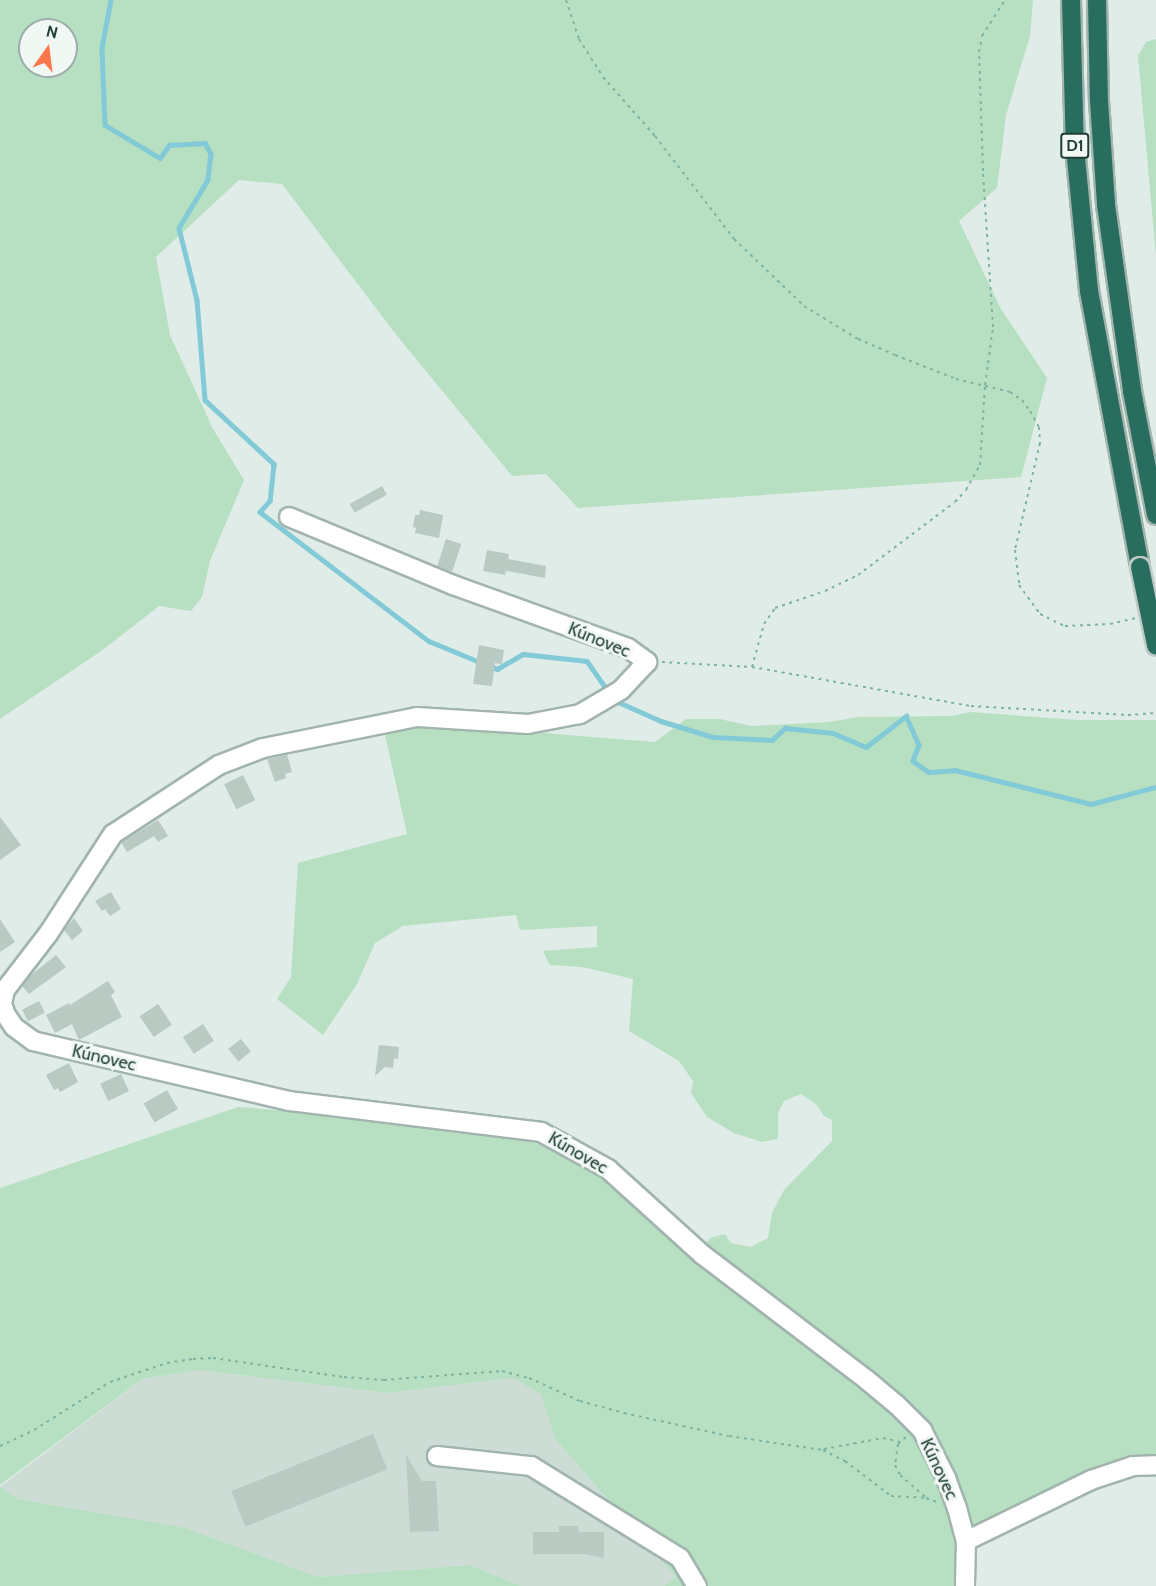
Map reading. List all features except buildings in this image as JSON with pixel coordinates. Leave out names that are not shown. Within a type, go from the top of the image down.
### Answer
[{"type":"highway","name":"D1","points":[[1071,0],[1075,148],[1089,291],[1156,645]]},
{"type":"highway","name":"D1","points":[[1097,0],[1099,101],[1107,216],[1132,391],[1156,515]]},
{"type":"street","name":"Kúnovec","points":[[289,517],[453,585],[628,648],[647,662],[621,690],[580,714],[528,724],[417,717],[263,748],[219,765],[113,834],[48,934],[5,990],[1,1004],[14,1027],[33,1041],[289,1101],[541,1132],[608,1169],[703,1255],[867,1380],[896,1404],[921,1430],[946,1478],[957,1508],[966,1541],[965,1586]]},
{"type":"street","points":[[437,1455],[531,1466],[680,1558],[698,1586]]},
{"type":"street","points":[[966,1541],[1091,1480],[1133,1466],[1156,1465]]},
{"type":"path","points":[[566,0],[579,39],[603,77],[655,136],[734,239],[804,306],[858,339],[956,379],[1010,392],[1022,400],[1039,427],[1038,456],[1015,550],[1019,585],[1040,614],[1065,626],[1110,624],[1144,616]]},
{"type":"path","points":[[752,667],[764,624],[775,608],[825,591],[858,575],[946,509],[966,490],[975,476],[983,449],[985,385],[993,327],[983,171],[979,52],[982,36],[1005,0]]},
{"type":"path","points":[[647,662],[752,667],[971,706],[1128,715],[1156,713]]},
{"type":"path","points":[[0,1446],[34,1430],[110,1382],[167,1363],[213,1358],[344,1377],[384,1380],[502,1371],[529,1378],[580,1401],[624,1413],[729,1436],[822,1450],[845,1461],[891,1497],[926,1498],[957,1508]]},
{"type":"path","points":[[921,1430],[900,1442],[895,1454],[895,1465],[900,1475],[926,1498]]},
{"type":"path","points":[[822,1450],[883,1438],[900,1442]]},
{"type":"shaded area","points":[[199,1370],[387,1393],[513,1378],[542,1394],[556,1440],[676,1577],[664,1586],[521,1586],[470,1565],[318,1577],[186,1528],[18,1499],[0,1487],[142,1379]]},
{"type":"green space","points":[[0,0],[1033,0],[1030,36],[1006,115],[997,188],[959,221],[1001,309],[1047,378],[1021,477],[578,508],[546,474],[512,476],[394,332],[282,184],[239,180],[156,257],[170,335],[213,429],[244,480],[210,561],[202,597],[191,611],[159,606],[104,649],[0,719]]},
{"type":"green space","points":[[1156,39],[1156,256],[1138,56],[1146,42]]},
{"type":"green space","points":[[380,712],[555,734],[655,742],[686,719],[720,719],[751,726],[829,722],[858,717],[952,716],[971,712],[1077,720],[1156,720],[1156,1460],[964,1552],[961,1586],[664,1586],[676,1577],[556,1440],[541,1394],[513,1378],[387,1393],[199,1370],[142,1379],[0,1485],[0,1188],[238,1107],[429,1121],[565,1151],[599,1172],[695,1259],[710,1238],[725,1234],[731,1243],[751,1247],[768,1238],[772,1213],[784,1190],[832,1141],[832,1120],[824,1116],[817,1105],[801,1094],[784,1101],[778,1113],[778,1139],[762,1142],[734,1133],[707,1117],[691,1093],[693,1081],[679,1061],[629,1031],[633,979],[582,967],[550,965],[543,951],[597,947],[597,926],[520,930],[516,915],[403,926],[375,943],[357,984],[323,1035],[277,999],[291,977],[298,863],[407,834]]},
{"type":"green space","points":[[0,1487],[18,1499],[186,1528],[318,1577],[470,1565],[521,1586],[0,1586]]},
{"type":"waterway","points":[[111,0],[102,48],[105,125],[160,158],[169,145],[205,143],[211,154],[208,180],[179,228],[197,300],[205,400],[274,464],[270,501],[260,512],[429,641],[482,663]]},
{"type":"waterway","points":[[490,666],[497,669],[523,654],[587,661],[609,693]]},
{"type":"waterway","points":[[614,700],[661,721],[713,737],[772,740],[785,728],[833,733],[866,747],[906,716],[919,745],[913,761],[929,772],[955,770],[1091,804],[1156,787]]}]
